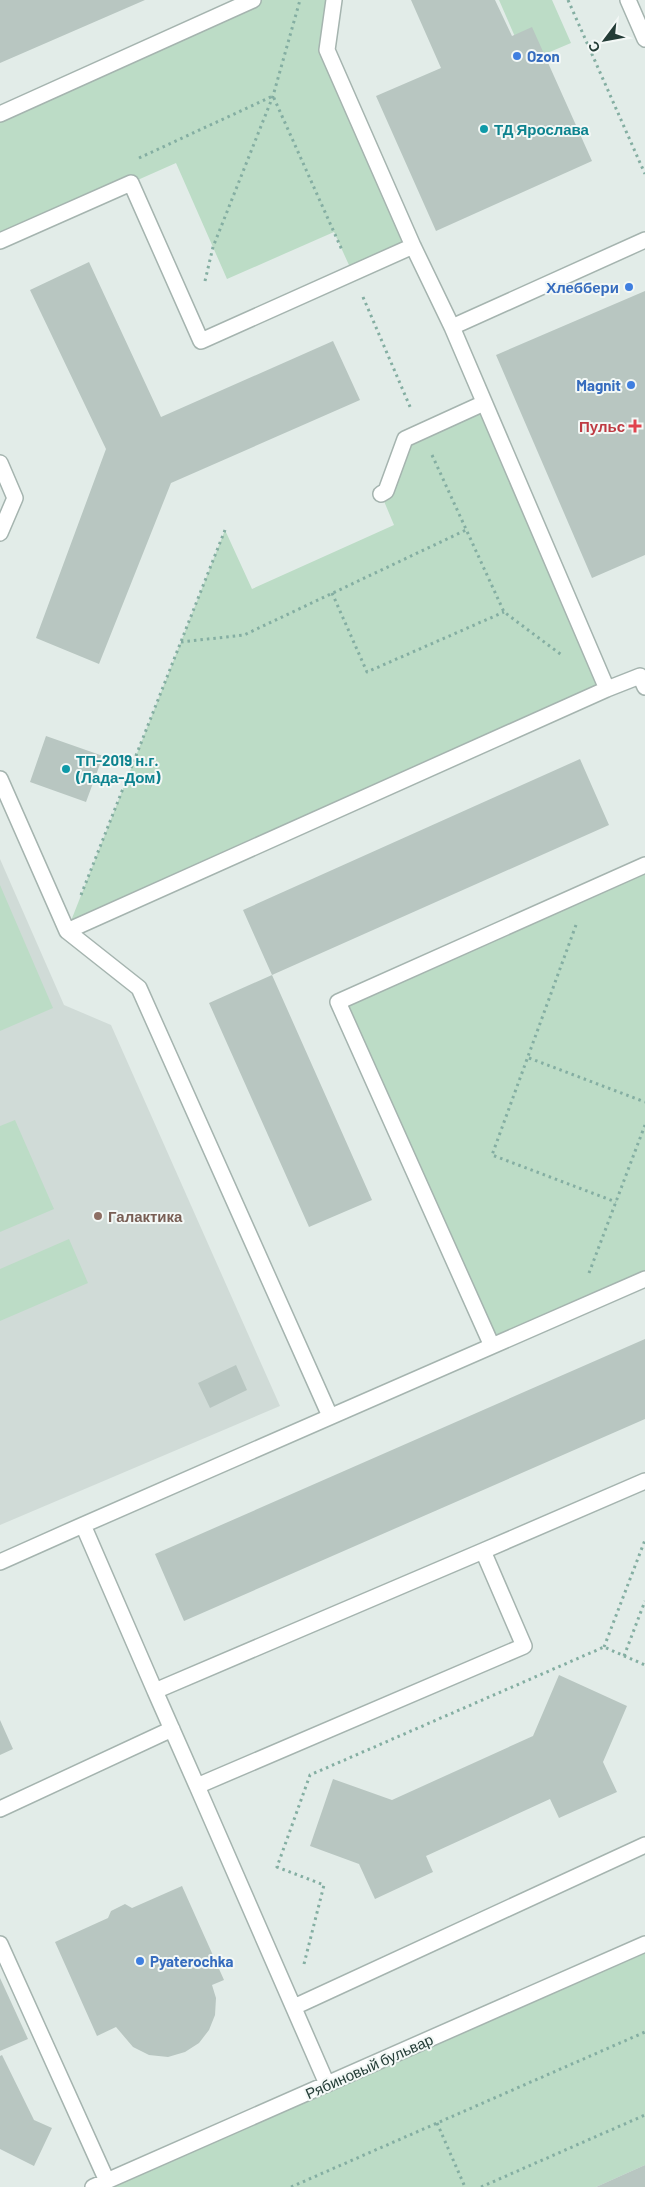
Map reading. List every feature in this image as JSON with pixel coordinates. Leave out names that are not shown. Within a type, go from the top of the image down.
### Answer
[{"type":"street","points":[[0,114],[253,0]]},
{"type":"street","points":[[334,0],[327,50],[413,246],[452,327],[607,689]]},
{"type":"street","points":[[628,0],[645,39]]},
{"type":"street","points":[[0,241],[131,183],[201,341],[413,246]]},
{"type":"street","points":[[452,327],[645,240]]},
{"type":"street","points":[[381,494],[386,491],[405,439],[484,403]]},
{"type":"street","points":[[0,463],[16,498],[0,533]]},
{"type":"street","points":[[67,931],[607,689],[640,676],[645,687]]},
{"type":"street","points":[[0,779],[67,931],[139,988],[330,1416]]},
{"type":"street","points":[[492,1346],[338,1002],[645,865]]},
{"type":"street","points":[[0,1562],[645,1279]]},
{"type":"street","points":[[155,1691],[484,1551],[645,1480]]},
{"type":"street","points":[[83,1525],[327,2084]]},
{"type":"street","points":[[197,1786],[524,1646],[484,1551]]},
{"type":"street","points":[[0,1809],[172,1729]]},
{"type":"street","points":[[294,2007],[645,1845]]},
{"type":"street","points":[[0,1944],[107,2181]]},
{"type":"street","name":"Рябиновый бульвар","points":[[93,2187],[645,1944]]},
{"type":"path","points":[[204,282],[213,247],[273,96],[300,0]]},
{"type":"path","points":[[568,0],[645,174]]},
{"type":"path","points":[[132,161],[273,96]]},
{"type":"path","points":[[273,96],[421,432],[504,612],[568,659]]},
{"type":"path","points":[[67,931],[225,530]]},
{"type":"path","points":[[180,642],[244,635],[466,530]]},
{"type":"path","points":[[332,593],[367,672],[504,612]]},
{"type":"path","points":[[589,890],[492,1155],[616,1202]]},
{"type":"path","points":[[529,1058],[645,1102]]},
{"type":"path","points":[[576,1309],[645,1125]]},
{"type":"path","points":[[294,2007],[324,1885],[278,1867],[310,1774],[604,1647],[645,1540]]},
{"type":"path","points":[[624,1656],[645,1601]]},
{"type":"path","points":[[604,1647],[645,1665]]},
{"type":"path","points":[[291,2187],[645,2032]]},
{"type":"path","points":[[481,2187],[645,2115]]},
{"type":"path","points":[[437,2123],[465,2187]]},
{"type":"shaded area","name":"Галактика","points":[[0,859],[64,1005],[111,1025],[280,1406],[0,1525]]},
{"type":"green space","points":[[253,0],[334,0],[327,50],[413,246],[353,274],[334,232],[227,279],[176,163],[0,241],[0,114]]},
{"type":"green space","points":[[499,0],[552,0],[571,43],[526,62]]},
{"type":"green space","points":[[484,403],[607,689],[67,931],[225,530],[252,589],[394,525],[381,494],[405,439]]},
{"type":"green space","points":[[645,869],[645,1275],[493,1343],[343,1002]]},
{"type":"green space","points":[[0,885],[53,1008],[0,1031]]},
{"type":"green space","points":[[15,1120],[54,1209],[0,1232],[0,1126]]},
{"type":"green space","points":[[69,1239],[88,1283],[0,1321],[0,1269]]},
{"type":"green space","points":[[645,1944],[645,2165],[596,2187],[93,2187]]},
{"type":"building","points":[[0,0],[145,0],[0,63]]},
{"type":"building","name":"ТД Ярослава","points":[[411,0],[495,0],[512,36],[532,27],[592,161],[436,231],[376,96],[441,68]]},
{"type":"building","points":[[89,262],[161,417],[333,341],[360,400],[171,483],[99,664],[36,638],[106,449],[30,290]]},
{"type":"building","points":[[645,291],[645,555],[592,578],[496,355]]},
{"type":"building","name":"ТП-2019 н.г. (Лада-Дом)","points":[[46,736],[103,756],[86,802],[30,782]]},
{"type":"building","points":[[580,759],[609,825],[272,975],[243,910]]},
{"type":"building","points":[[272,975],[372,1200],[309,1227],[209,1003]]},
{"type":"building","points":[[645,1339],[645,1419],[184,1621],[155,1554]]},
{"type":"building","points":[[236,1365],[247,1390],[210,1408],[198,1383]]},
{"type":"building","points":[[559,1675],[627,1706],[603,1762],[617,1792],[559,1818],[550,1799],[426,1856],[433,1872],[375,1899],[359,1864],[310,1846],[333,1779],[392,1800],[533,1736]]},
{"type":"building","points":[[0,1720],[13,1749],[0,1755]]},
{"type":"building","name":"Pyaterochka","points":[[182,1886],[224,1980],[212,1985],[216,1998],[215,2015],[209,2030],[199,2043],[185,2052],[168,2057],[149,2055],[133,2047],[116,2027],[97,2036],[55,1942],[108,1918],[111,1911],[125,1904],[132,1908]]},
{"type":"building","points":[[0,1978],[28,2039],[0,2051]]},
{"type":"building","points":[[2,2055],[34,2120],[52,2128],[34,2166],[0,2149],[0,2056]]},
{"type":"building","points":[[645,2165],[645,2187],[596,2187]]},
{"type":"place","name":"Ozon","points":[[517,56]]},
{"type":"place","name":"ТД Ярослава","points":[[484,129]]},
{"type":"place","name":"Хлеббери","points":[[629,287]]},
{"type":"place","name":"Magnit","points":[[631,385]]},
{"type":"place","name":"Пульс","points":[[635,426]]},
{"type":"place","name":"ТП-2019 н.г. (Лада-Дом)","points":[[66,769]]},
{"type":"place","name":"Галактика","points":[[98,1216]]},
{"type":"place","name":"Pyaterochka","points":[[140,1961]]}]
